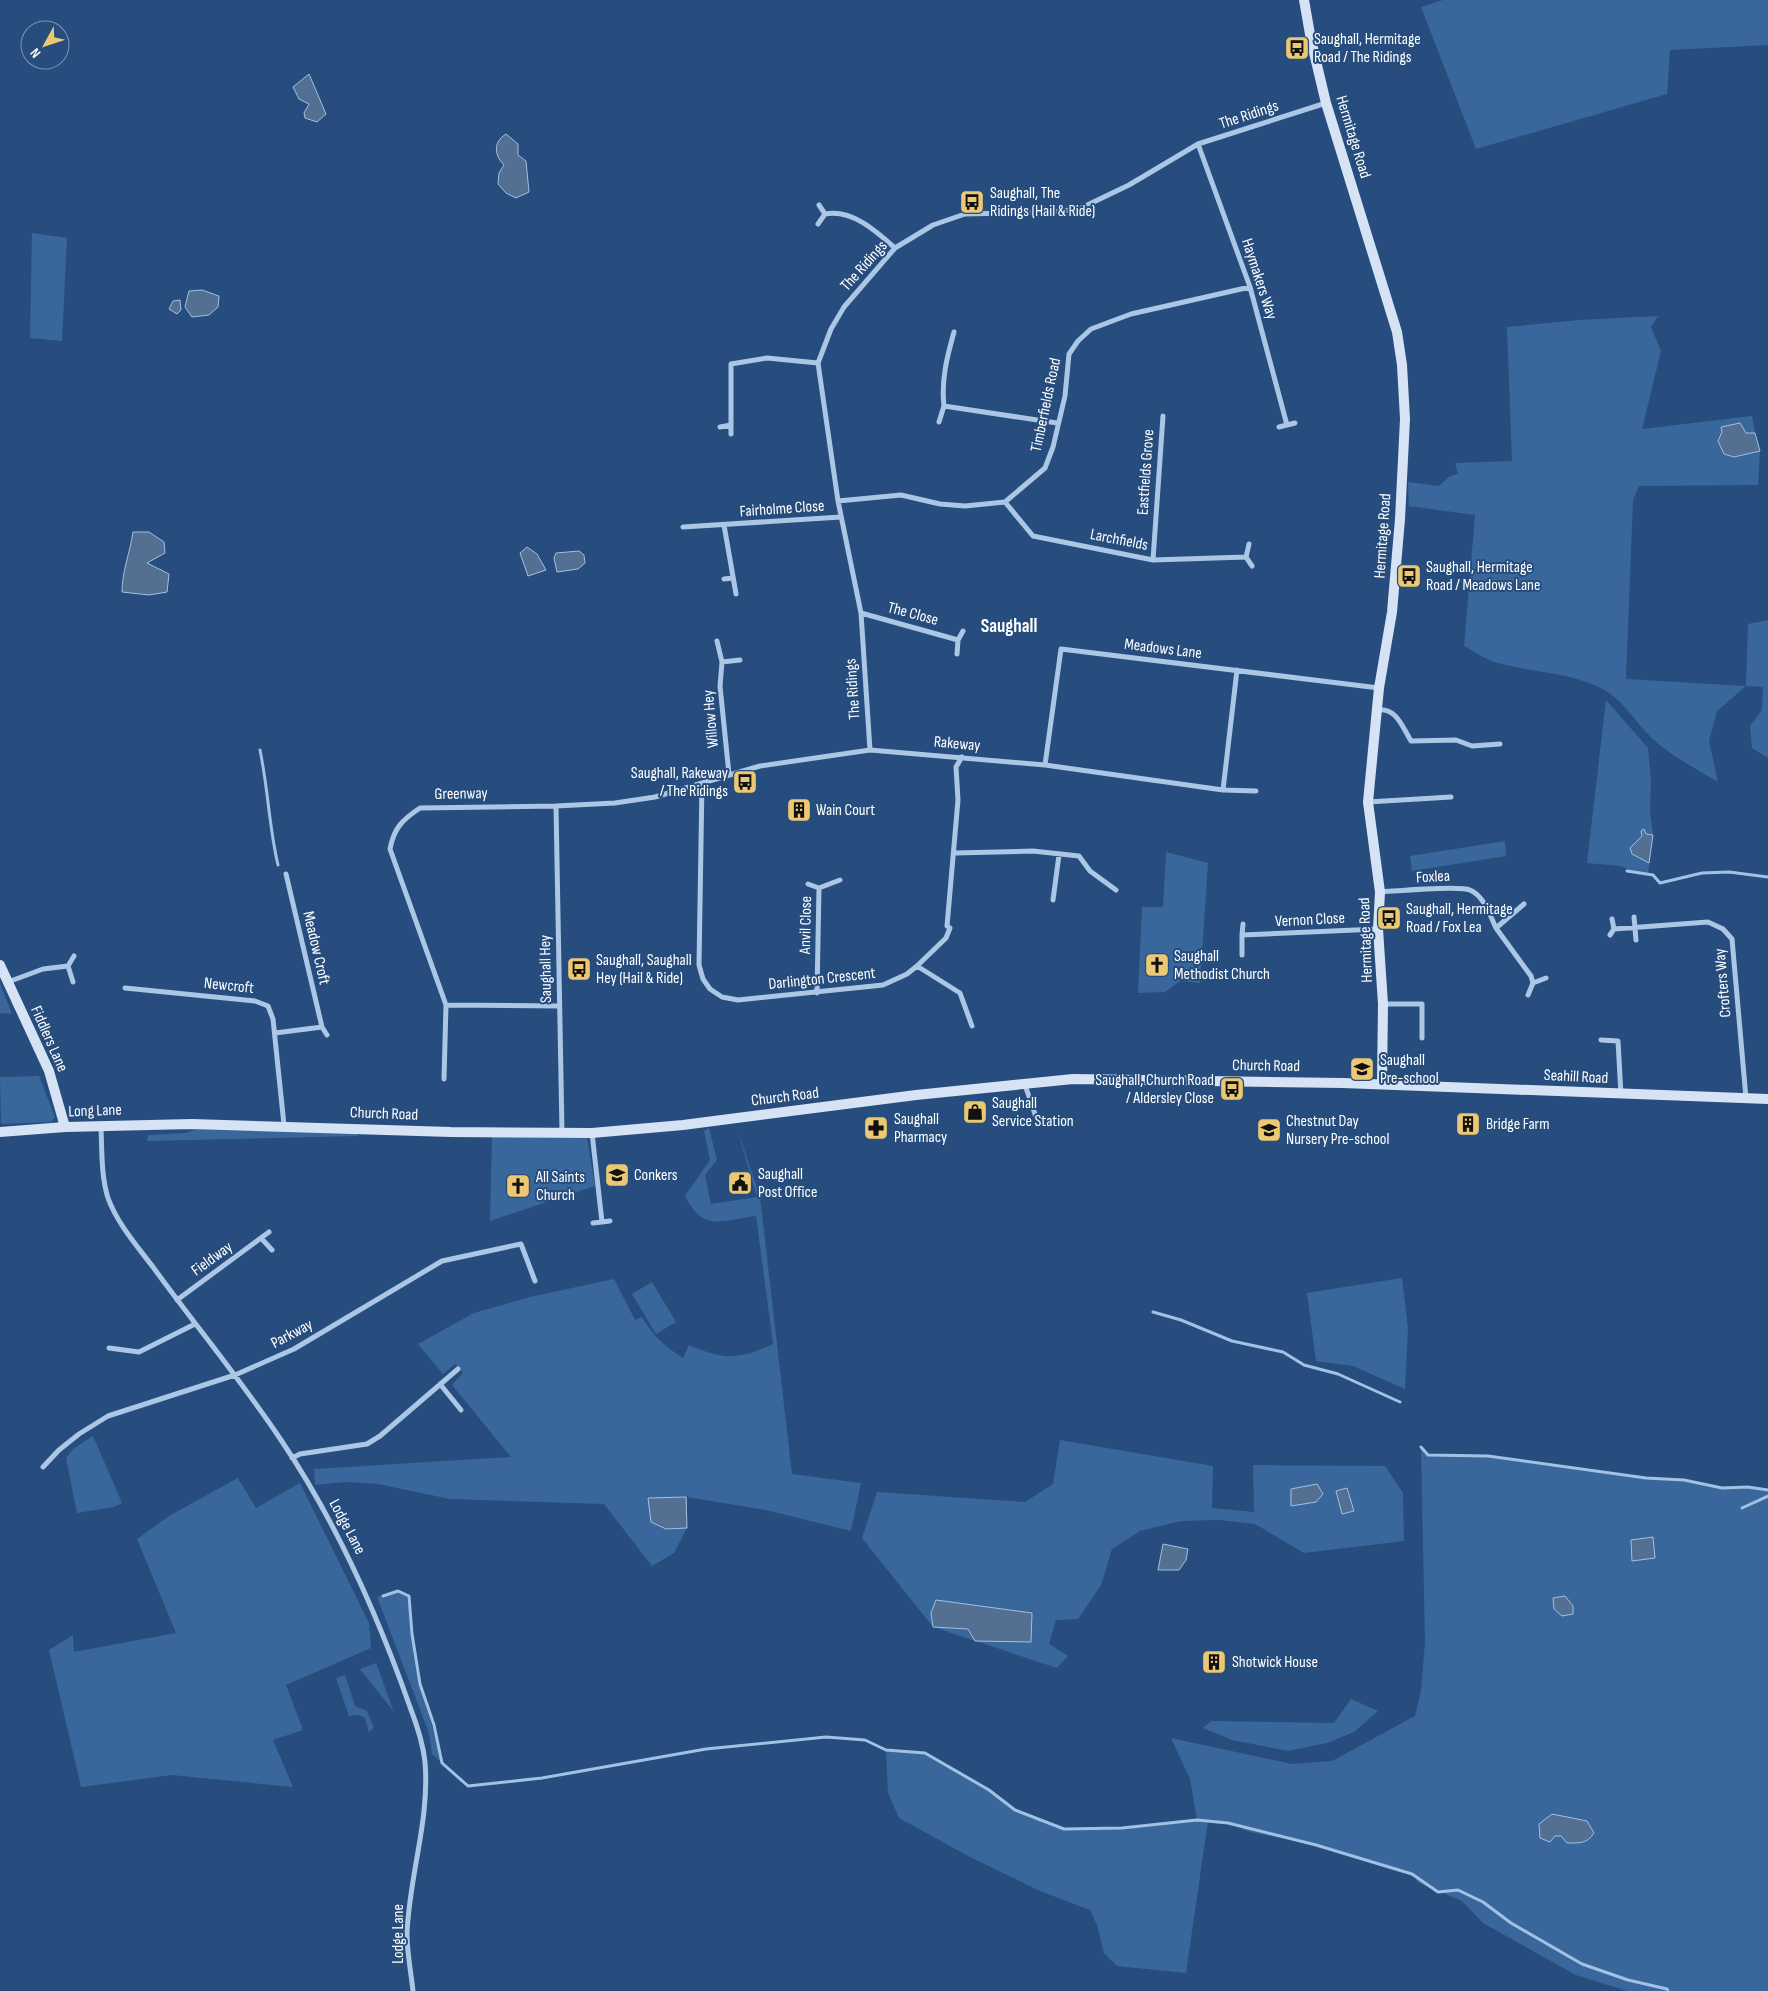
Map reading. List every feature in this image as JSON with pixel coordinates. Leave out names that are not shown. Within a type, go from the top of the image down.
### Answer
[{"type":"street","name":"Hermitage Road","points":[[1304,0],[1311,40],[1326,103],[1397,332],[1402,365],[1405,419],[1400,519],[1392,612],[1379,688],[1368,802],[1380,892],[1378,929],[1383,1004],[1382,1084]]},
{"type":"street","name":"The Ridings","points":[[870,750],[861,614],[838,501],[818,363],[831,329],[844,307],[895,248],[933,225],[965,214],[1052,212],[1078,209],[1129,185],[1198,144],[1326,103]]},
{"type":"street","name":"Haymakers Way","points":[[1198,144],[1250,287],[1287,424]]},
{"type":"street","points":[[818,205],[825,214]]},
{"type":"street","points":[[818,224],[825,214],[836,212],[855,218],[878,233],[895,248]]},
{"type":"street","name":"Timberfields Road","points":[[1005,502],[1045,468],[1065,396],[1069,354],[1078,341],[1091,329],[1131,314],[1250,287]]},
{"type":"street","points":[[939,422],[944,406],[942,390],[944,370],[954,332]]},
{"type":"street","points":[[731,434],[731,364],[767,358],[818,363]]},
{"type":"street","points":[[944,406],[1057,423]]},
{"type":"street","name":"Eastfields Grove","points":[[1153,560],[1163,416]]},
{"type":"street","points":[[1278,427],[1295,423]]},
{"type":"street","points":[[720,427],[731,425]]},
{"type":"street","points":[[838,501],[901,495],[940,504],[965,506],[1005,502]]},
{"type":"street","name":"Larchfields","points":[[1005,502],[1033,536],[1153,560],[1246,557]]},
{"type":"street","name":"Fairholme Close","points":[[684,527],[841,517]]},
{"type":"street","name":"Fairholme Close","points":[[724,525],[736,594]]},
{"type":"street","points":[[1249,544],[1246,557],[1252,566]]},
{"type":"street","points":[[724,579],[733,578]]},
{"type":"street","name":"The Close","points":[[861,614],[958,640]]},
{"type":"street","points":[[957,654],[958,640],[963,632]]},
{"type":"street","name":"Willow Hey","points":[[717,641],[722,662],[720,686],[729,774]]},
{"type":"street","name":"Meadows Lane","points":[[1045,765],[1060,649],[1379,688]]},
{"type":"street","points":[[722,662],[740,660]]},
{"type":"street","points":[[1223,790],[1237,670]]},
{"type":"street","points":[[1377,710],[1386,709],[1392,711],[1411,741],[1456,740],[1472,746],[1500,744]]},
{"type":"street","name":"Rakeway","points":[[690,787],[760,766],[870,750],[1045,765],[1223,790],[1256,791]]},
{"type":"street","name":"Darlington Crescent","points":[[702,783],[699,964],[703,979],[710,989],[722,996],[738,1000],[817,993],[883,985],[907,974],[946,938],[950,928],[947,926],[955,853],[958,800],[956,767],[962,757]]},
{"type":"street","name":"Greenway","points":[[444,1079],[446,1005],[390,849],[393,834],[401,820],[420,808],[556,806],[615,802],[654,797],[690,787]]},
{"type":"street","points":[[1368,802],[1451,796]]},
{"type":"street","name":"Saughall Hey","points":[[556,806],[562,1132]]},
{"type":"street","points":[[955,853],[1033,852],[1078,856],[1090,872],[1116,890]]},
{"type":"street","points":[[1053,900],[1059,855]]},
{"type":"street","name":"Meadow Croft","points":[[286,874],[322,1027],[326,1035]]},
{"type":"street","name":"Anvil Close","points":[[808,884],[819,888],[840,880]]},
{"type":"street","name":"Foxlea","points":[[1380,892],[1455,887],[1471,890],[1482,900],[1496,928],[1523,963],[1533,983]]},
{"type":"street","name":"Anvil Close","points":[[817,993],[819,888]]},
{"type":"street","points":[[1496,928],[1524,904]]},
{"type":"street","points":[[1634,917],[1636,940]]},
{"type":"street","points":[[1610,935],[1614,929],[1612,919]]},
{"type":"street","name":"Crofters Way","points":[[1614,929],[1708,922],[1723,929],[1732,939],[1746,1098]]},
{"type":"street","points":[[1242,955],[1243,924]]},
{"type":"street","name":"Vernon Close","points":[[1242,935],[1378,929]]},
{"type":"street","points":[[73,982],[68,966],[74,956]]},
{"type":"street","name":"Fiddlers Lane","points":[[0,965],[6,982],[49,1071],[65,1127]]},
{"type":"street","points":[[6,982],[42,969],[68,966]]},
{"type":"street","points":[[917,966],[960,993],[972,1026]]},
{"type":"street","points":[[1528,995],[1533,983],[1546,978]]},
{"type":"street","name":"Newcroft","points":[[125,988],[260,1002],[268,1006],[273,1019],[275,1033],[284,1125]]},
{"type":"street","points":[[1383,1004],[1422,1004],[1422,1038]]},
{"type":"street","points":[[446,1005],[559,1006]]},
{"type":"street","points":[[275,1033],[322,1027]]},
{"type":"street","points":[[1601,1040],[1618,1041],[1621,1095]]},
{"type":"street","name":"Church Road","points":[[192,1124],[284,1125],[451,1132],[592,1133],[683,1125],[916,1095],[1080,1079],[1212,1079],[1382,1084]]},
{"type":"street","name":"Seahill Road","points":[[1382,1084],[1621,1095],[1768,1099]]},
{"type":"street","points":[[1025,1085],[1036,1117]]},
{"type":"street","name":"Long Lane","points":[[0,1132],[65,1127],[192,1124]]},
{"type":"street","name":"Lodge Lane","points":[[101,1127],[104,1181],[112,1208],[177,1300],[235,1375],[292,1458],[338,1535],[360,1580],[410,1706],[421,1740],[425,1763],[425,1794],[407,1935],[413,1991]]},
{"type":"street","points":[[592,1133],[602,1222]]},
{"type":"street","points":[[593,1223],[610,1221]]},
{"type":"street","name":"Fieldway","points":[[177,1300],[269,1232]]},
{"type":"street","points":[[262,1238],[272,1250]]},
{"type":"street","name":"Parkway","points":[[43,1467],[78,1434],[108,1416],[235,1375],[294,1349],[442,1261],[521,1244],[535,1281]]},
{"type":"street","points":[[109,1348],[139,1352],[196,1324]]},
{"type":"street","points":[[292,1458],[300,1454],[367,1444],[380,1436],[458,1368]]},
{"type":"street","points":[[440,1384],[462,1410]]},
{"type":"shaded area","points":[[1443,0],[1768,0],[1768,45],[1670,50],[1667,94],[1476,149],[1421,7]]},
{"type":"shaded area","points":[[309,74],[326,114],[317,122],[305,118],[304,113],[309,104],[299,99],[293,87]]},
{"type":"shaded area","points":[[506,134],[518,144],[518,155],[526,161],[529,192],[516,198],[506,193],[498,184],[499,173],[504,165],[498,157],[496,149],[499,141]]},
{"type":"shaded area","points":[[32,233],[67,238],[62,341],[30,338]]},
{"type":"shaded area","points":[[202,290],[219,296],[218,307],[209,315],[192,317],[185,307],[189,291]]},
{"type":"shaded area","points":[[180,300],[181,310],[177,314],[169,309],[173,301]]},
{"type":"shaded area","points":[[1658,316],[1651,327],[1661,351],[1642,429],[1752,416],[1755,433],[1746,433],[1740,423],[1721,427],[1734,457],[1760,451],[1758,485],[1639,486],[1633,500],[1626,679],[1746,686],[1717,711],[1709,741],[1718,782],[1661,746],[1620,702],[1606,691],[1567,676],[1498,663],[1464,646],[1475,515],[1409,506],[1408,482],[1439,486],[1450,476],[1458,474],[1455,463],[1512,461],[1507,327],[1579,320]]},
{"type":"shaded area","points":[[1740,423],[1746,433],[1755,433],[1760,451],[1734,457],[1724,454],[1718,441],[1722,432],[1721,427]]},
{"type":"shaded area","points":[[133,532],[149,532],[164,542],[165,553],[147,563],[169,574],[167,592],[149,595],[122,592],[123,577]]},
{"type":"shaded area","points":[[527,547],[537,554],[546,570],[528,576],[520,553]]},
{"type":"shaded area","points":[[579,551],[584,555],[585,563],[578,569],[557,572],[554,558],[556,553]]},
{"type":"shaded area","points":[[1768,620],[1768,758],[1752,748],[1750,726],[1762,710],[1763,687],[1746,686],[1748,624]]},
{"type":"shaded area","points":[[1606,700],[1648,748],[1651,780],[1650,810],[1653,835],[1648,874],[1627,871],[1626,868],[1620,866],[1587,863]]},
{"type":"shaded area","points":[[1644,829],[1646,834],[1653,835],[1649,863],[1632,854],[1630,848],[1642,836],[1641,831]]},
{"type":"shaded area","points":[[1505,841],[1506,856],[1412,871],[1410,856]]},
{"type":"shaded area","points":[[1166,852],[1208,863],[1200,983],[1180,981],[1165,992],[1138,993],[1142,907],[1163,907]]},
{"type":"shaded area","points":[[0,983],[12,1014],[0,1013]]},
{"type":"shaded area","points":[[39,1076],[55,1117],[51,1122],[1,1124],[0,1077]]},
{"type":"shaded area","points":[[736,1125],[760,1197],[792,1474],[861,1483],[851,1531],[766,1510],[687,1497],[687,1528],[674,1553],[652,1566],[604,1504],[450,1499],[378,1484],[345,1482],[315,1485],[314,1469],[511,1457],[452,1385],[463,1373],[455,1364],[443,1374],[418,1344],[474,1313],[530,1297],[614,1279],[635,1320],[642,1317],[659,1340],[683,1358],[689,1345],[712,1353],[731,1356],[750,1353],[773,1344],[756,1216],[723,1221],[707,1220],[692,1208],[685,1196],[710,1160],[704,1131],[709,1128],[717,1160],[705,1175],[711,1204],[757,1197]]},
{"type":"shaded area","points":[[198,1129],[353,1132],[359,1136],[147,1141],[148,1135],[186,1133]]},
{"type":"shaded area","points":[[492,1137],[587,1138],[595,1186],[490,1221]]},
{"type":"shaded area","points":[[1402,1278],[1408,1328],[1405,1389],[1353,1366],[1316,1361],[1307,1293]]},
{"type":"shaded area","points":[[652,1282],[676,1322],[656,1334],[632,1294]]},
{"type":"shaded area","points":[[93,1436],[122,1503],[114,1507],[77,1513],[66,1458],[73,1449]]},
{"type":"shaded area","points":[[1060,1440],[1213,1466],[1212,1508],[1254,1512],[1253,1465],[1385,1466],[1403,1493],[1404,1541],[1304,1553],[1255,1524],[1219,1520],[1181,1521],[1140,1531],[1112,1549],[1101,1585],[1078,1619],[1056,1620],[1049,1644],[1068,1656],[1057,1668],[933,1627],[862,1538],[877,1492],[1025,1502],[1053,1484]]},
{"type":"shaded area","points":[[1421,1447],[1428,1455],[1488,1456],[1646,1478],[1684,1480],[1722,1488],[1748,1487],[1768,1490],[1768,1991],[1627,1991],[1576,1975],[1483,1923],[1462,1901],[1419,1883],[1412,1874],[1316,1845],[1250,1832],[1228,1823],[1208,1821],[1186,1973],[1117,1966],[1104,1953],[1097,1925],[1090,1910],[1040,1891],[970,1857],[899,1818],[888,1793],[886,1750],[925,1753],[989,1790],[1015,1810],[1064,1829],[1122,1828],[1197,1820],[1190,1779],[1171,1738],[1292,1764],[1332,1761],[1415,1716],[1421,1690],[1425,1642]]},
{"type":"shaded area","points":[[238,1478],[256,1508],[300,1483],[369,1623],[371,1648],[286,1685],[303,1730],[273,1740],[293,1787],[172,1775],[81,1787],[49,1650],[73,1635],[74,1652],[176,1633],[137,1539],[169,1516]]},
{"type":"shaded area","points":[[1317,1484],[1323,1494],[1316,1502],[1291,1506],[1291,1489]]},
{"type":"shaded area","points":[[1347,1488],[1354,1511],[1342,1514],[1336,1491]]},
{"type":"shaded area","points":[[686,1497],[687,1528],[666,1529],[651,1522],[648,1498]]},
{"type":"shaded area","points":[[1653,1537],[1655,1558],[1632,1561],[1631,1540]]},
{"type":"shaded area","points":[[1163,1544],[1188,1549],[1186,1560],[1179,1570],[1158,1570]]},
{"type":"shaded area","points":[[398,1591],[409,1596],[418,1673],[442,1763],[432,1754],[429,1733],[377,1597]]},
{"type":"shaded area","points":[[1565,1596],[1573,1606],[1573,1614],[1562,1616],[1554,1609],[1553,1598]]},
{"type":"shaded area","points":[[936,1600],[1032,1613],[1031,1642],[975,1641],[968,1629],[933,1627],[931,1613]]},
{"type":"shaded area","points":[[376,1663],[394,1712],[360,1669]]},
{"type":"shaded area","points":[[345,1675],[355,1706],[367,1711],[374,1728],[369,1732],[365,1718],[359,1715],[349,1716],[336,1678]]},
{"type":"shaded area","points":[[1351,1699],[1378,1711],[1354,1732],[1327,1743],[1288,1751],[1232,1740],[1203,1728],[1211,1721],[1334,1723]]},
{"type":"shaded area","points":[[1552,1814],[1587,1821],[1594,1833],[1586,1841],[1579,1843],[1567,1843],[1561,1836],[1555,1836],[1550,1842],[1540,1838],[1539,1824]]},
{"type":"waterway","points":[[260,750],[278,865]]},
{"type":"waterway","points":[[1627,871],[1653,875],[1660,883],[1702,873],[1729,872],[1768,877]]},
{"type":"waterway","points":[[1153,1312],[1181,1320],[1232,1341],[1283,1352],[1304,1365],[1338,1374],[1400,1402]]},
{"type":"waterway","points":[[1421,1447],[1428,1455],[1488,1456],[1646,1478],[1684,1480],[1722,1488],[1748,1487],[1768,1490]]},
{"type":"waterway","points":[[1742,1508],[1768,1496]]},
{"type":"waterway","points":[[383,1596],[398,1591],[409,1596],[412,1634],[420,1684],[434,1725],[442,1763],[468,1786],[542,1778],[706,1749],[826,1737],[865,1740],[886,1750],[925,1753],[989,1790],[1015,1810],[1064,1829],[1122,1828],[1197,1820],[1228,1823],[1316,1845],[1412,1874],[1438,1892],[1458,1890],[1483,1902],[1511,1923],[1582,1964],[1628,1980],[1667,1989],[1668,1991]]},
{"type":"place","name":"Saughall, Hermitage Road / The Ridings","points":[[1297,48]]},
{"type":"place","name":"Saughall, The Ridings (Hail & Ride)","points":[[972,202]]},
{"type":"place","name":"Saughall, Hermitage Road / Meadows Lane","points":[[1409,576]]},
{"type":"place","name":"Saughall, Rakeway / The Ridings","points":[[745,782]]},
{"type":"place","name":"Wain Court","points":[[799,810]]},
{"type":"place","name":"Saughall, Hermitage Road / Fox Lea","points":[[1389,918]]},
{"type":"place","name":"Saughall Methodist Church","points":[[1157,965]]},
{"type":"place","name":"Saughall, Saughall Hey (Hail & Ride)","points":[[579,969]]},
{"type":"place","name":"Saughall Pre-school","points":[[1362,1069]]},
{"type":"place","name":"Saughall, Church Road / Aldersley Close","points":[[1232,1089]]},
{"type":"place","name":"Saughall Service Station","points":[[975,1112]]},
{"type":"place","name":"Bridge Farm","points":[[1468,1124]]},
{"type":"place","name":"Saughall Pharmacy","points":[[876,1128]]},
{"type":"place","name":"Chestnut Day Nursery Pre-school","points":[[1269,1130]]},
{"type":"place","name":"Conkers","points":[[617,1175]]},
{"type":"place","name":"Saughall Post Office","points":[[740,1183]]},
{"type":"place","name":"All Saints Church","points":[[518,1186]]},
{"type":"place","name":"Shotwick House","points":[[1214,1662]]},
{"type":"district","name":"Saughall","points":[[1009,626]]}]
